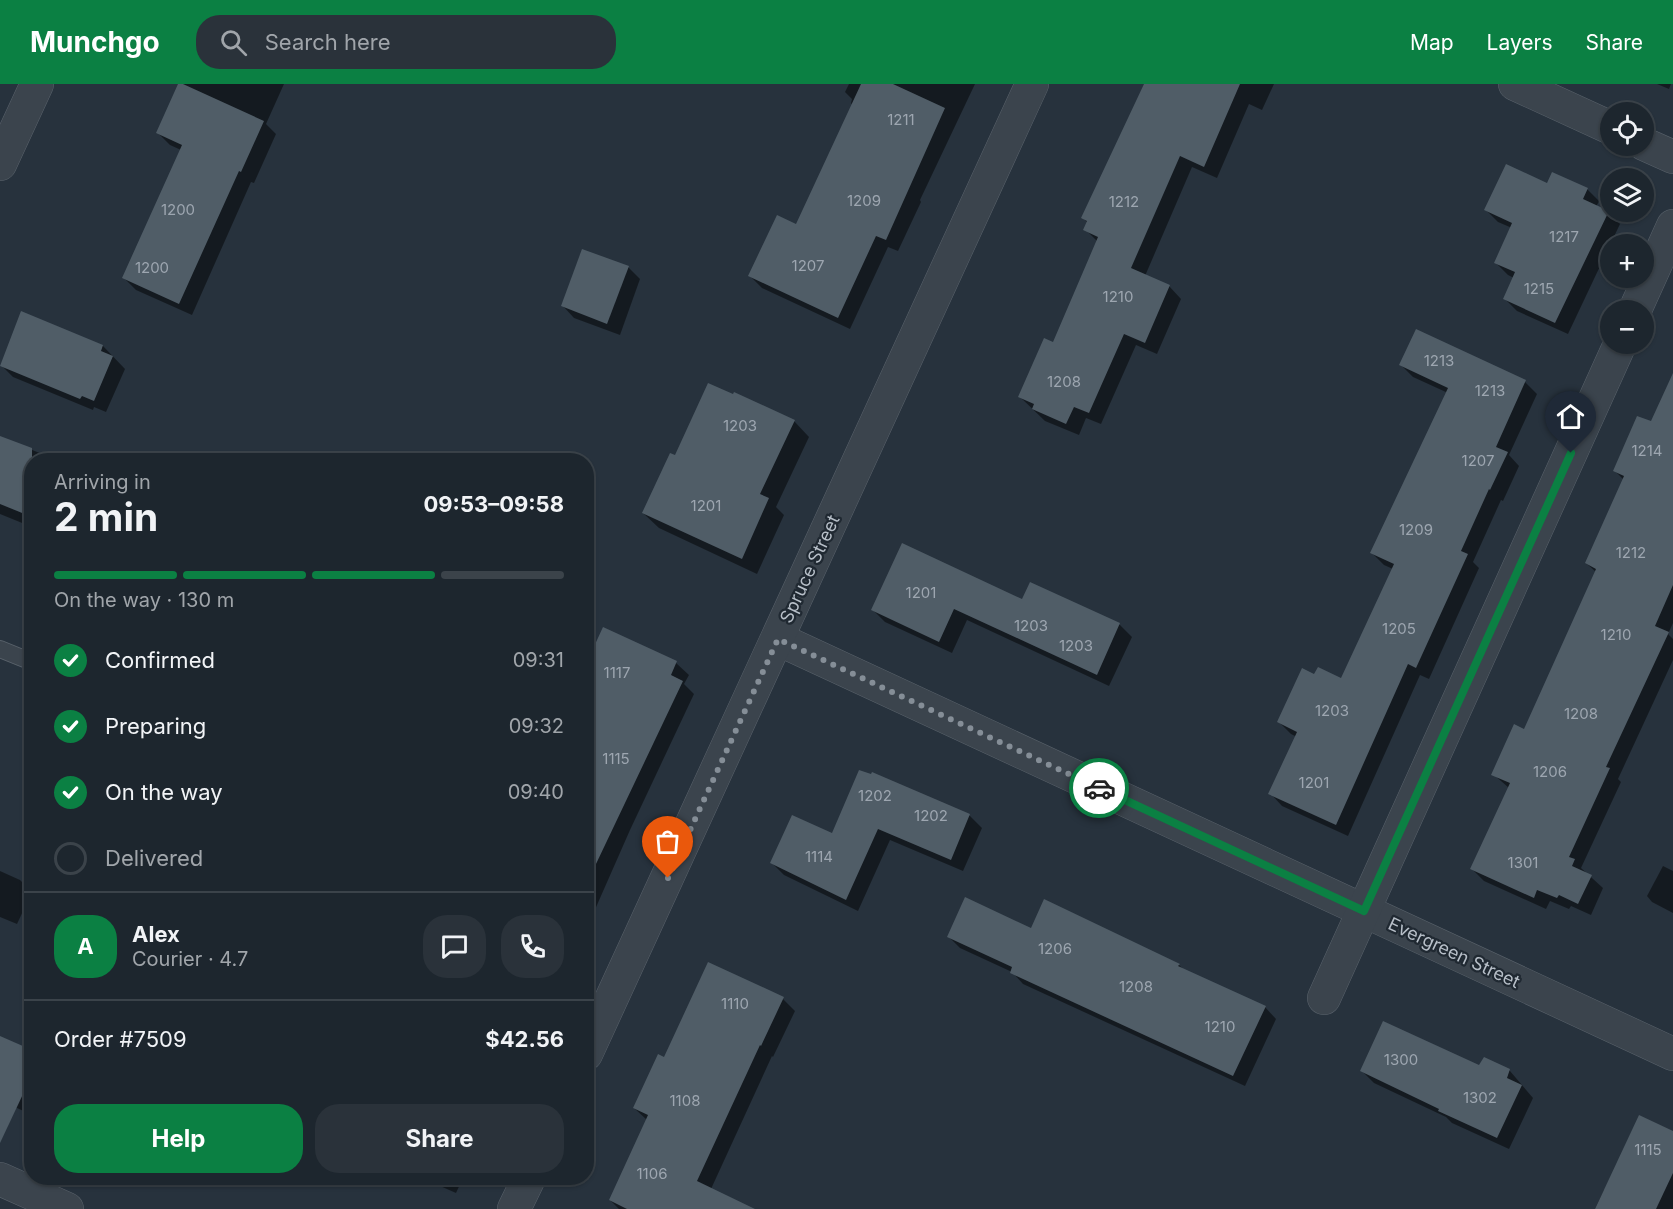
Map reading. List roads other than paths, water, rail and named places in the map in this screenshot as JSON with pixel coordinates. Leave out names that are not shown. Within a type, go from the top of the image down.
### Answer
[{"type":"street","points":[[1,159],[38,84]]},
{"type":"street","name":"Spruce Street","points":[[594,1037],[1032,84]]},
{"type":"street","points":[[1515,84],[1600,123]]},
{"type":"street","points":[[1654,148],[1673,157]]},
{"type":"street","points":[[1640,300],[1673,226]]},
{"type":"street","points":[[1324,998],[1615,354]]},
{"type":"street","name":"Evergreen Street","points":[[778,639],[1673,1054]]},
{"type":"street","points":[[0,1179],[67,1209]]},
{"type":"street","points":[[514,1209],[526,1185]]},
{"type":"lane","points":[[0,650],[24,659]]}]
